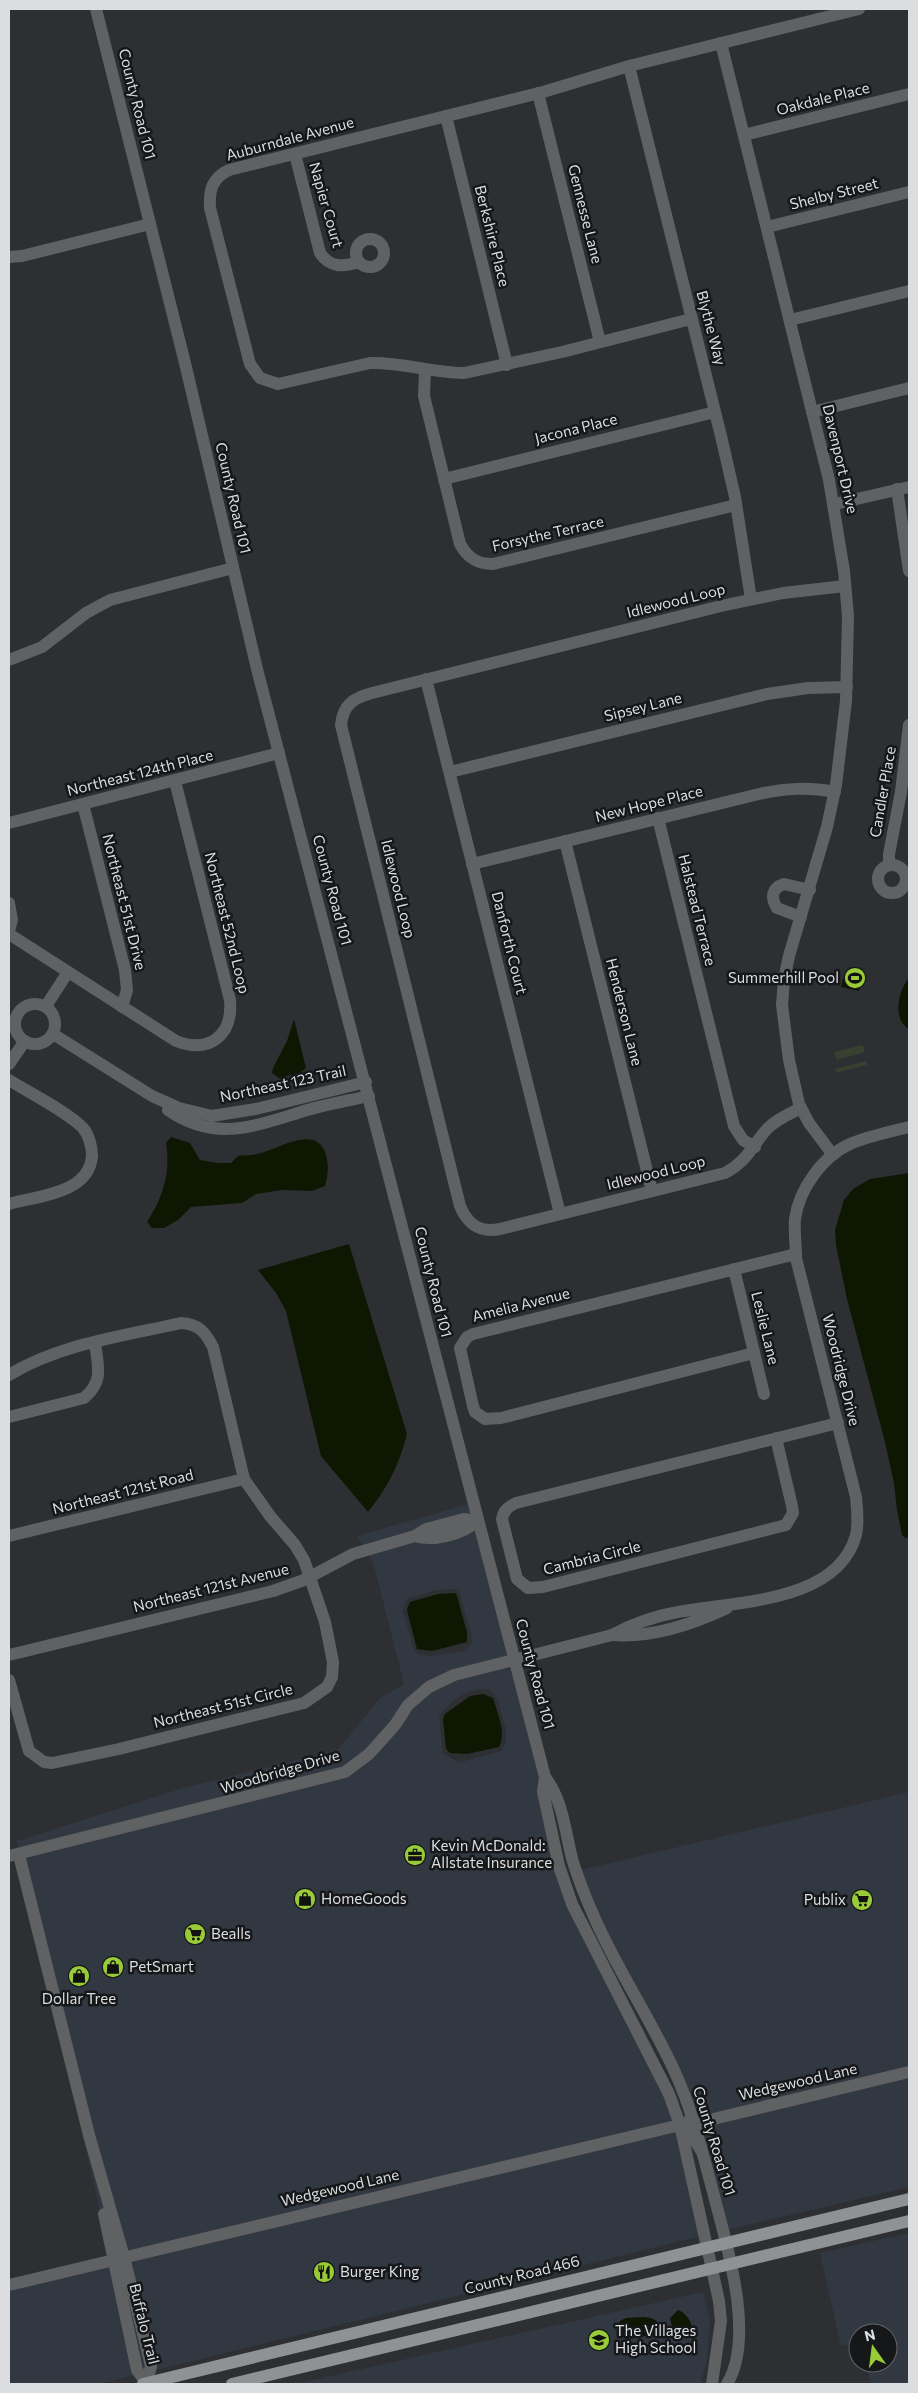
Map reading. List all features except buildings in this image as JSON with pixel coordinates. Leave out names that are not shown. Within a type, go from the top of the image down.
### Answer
[{"type":"main road","name":"County Road 466","points":[[145,2384],[909,2198]]},
{"type":"main road","points":[[232,2384],[909,2221]]},
{"type":"street","name":"County Road 101","points":[[96,9],[279,753],[366,1082],[477,1522],[545,1777],[554,1790],[581,1883],[595,1919],[674,2070],[694,2123],[702,2152],[726,2243],[737,2299],[739,2330],[737,2353],[727,2384]]},
{"type":"street","name":"Auburndale Avenue","points":[[691,319],[507,365],[464,373],[370,363],[278,384],[267,382],[254,371],[210,208],[210,190],[214,180],[230,170],[538,93],[629,66],[859,9]]},
{"type":"street","name":"Davenport Drive","points":[[721,43],[835,504],[846,586],[848,616],[846,687],[835,792],[810,890],[784,980],[782,1005],[788,1060],[801,1108],[833,1155]]},
{"type":"street","name":"Blythe Way","points":[[629,66],[715,412],[736,506],[751,599]]},
{"type":"street","name":"Gennesse Lane","points":[[538,93],[600,342]]},
{"type":"street","name":"Oakdale Place","points":[[744,135],[909,94]]},
{"type":"street","name":"Berkshire Place","points":[[446,116],[507,365]]},
{"type":"street","name":"Napier Court","points":[[295,154],[320,253],[325,260],[333,264],[342,266],[359,262]]},
{"type":"street","name":"Shelby Street","points":[[767,227],[909,192]]},
{"type":"street","points":[[9,257],[22,256],[150,224]]},
{"type":"street","points":[[790,320],[909,291]]},
{"type":"street","name":"Forsythe Terrace","points":[[425,370],[424,396],[460,544],[470,557],[484,564],[493,564],[736,506]]},
{"type":"street","points":[[812,412],[909,388]]},
{"type":"street","name":"Jacona Place","points":[[444,479],[715,412]]},
{"type":"street","points":[[835,504],[903,488],[909,571]]},
{"type":"street","points":[[9,660],[42,647],[86,613],[110,600],[233,568]]},
{"type":"street","name":"Idlewood Loop","points":[[801,1108],[776,1121],[767,1129],[741,1163],[725,1172],[492,1231],[476,1227],[469,1222],[460,1206],[341,725],[344,710],[356,697],[751,599],[804,590],[846,586]]},
{"type":"street","name":"Danforth Court","points":[[426,679],[560,1214]]},
{"type":"street","name":"Sipsey Lane","points":[[450,772],[759,696],[808,688],[846,687]]},
{"type":"street","name":"Candler Place","points":[[890,865],[889,854],[901,792],[909,725]]},
{"type":"street","name":"Northeast 124th Place","points":[[9,822],[279,753]]},
{"type":"street","name":"Northeast 52nd Loop","points":[[9,932],[176,1041],[186,1045],[198,1046],[210,1043],[219,1037],[230,1021],[230,1000],[175,781]]},
{"type":"street","name":"New Hope Place","points":[[472,864],[785,788],[805,788],[835,792]]},
{"type":"street","name":"Northeast 51st Drive","points":[[83,804],[125,970],[127,990],[122,1006]]},
{"type":"street","name":"Halstead Terrace","points":[[658,818],[734,1126],[743,1140],[754,1147]]},
{"type":"street","name":"Henderson Lane","points":[[565,841],[652,1191]]},
{"type":"street","points":[[801,917],[777,908],[772,896],[778,886],[784,884],[810,890]]},
{"type":"street","points":[[9,903],[12,920],[9,932]]},
{"type":"street","points":[[46,1006],[68,972]]},
{"type":"street","points":[[34,1003],[46,1006],[54,1016],[56,1028],[53,1034],[44,1042],[37,1044],[25,1041],[16,1031],[14,1009],[23,1008],[34,1003]]},
{"type":"street","name":"Northeast 123 Trail","points":[[53,1034],[152,1096],[179,1108],[212,1116],[250,1110],[366,1082]]},
{"type":"street","points":[[9,1064],[25,1041]]},
{"type":"street","points":[[9,1080],[84,1128],[92,1147],[91,1163],[83,1178],[66,1190],[9,1204]]},
{"type":"street","name":"Northeast 123 Trail","points":[[152,1096],[155,1102],[192,1123],[211,1128],[238,1129],[277,1121],[301,1112],[369,1096]]},
{"type":"street","name":"Woodridge Drive","points":[[731,1606],[815,1584],[830,1575],[851,1549],[856,1534],[856,1497],[796,1254],[796,1218],[801,1201],[818,1170],[833,1155],[850,1144],[909,1127]]},
{"type":"street","name":"Amelia Avenue","points":[[754,1352],[493,1419],[485,1419],[475,1412],[460,1354],[462,1343],[467,1337],[796,1254]]},
{"type":"street","name":"Leslie Lane","points":[[734,1269],[764,1394]]},
{"type":"street","name":"Northeast 51st Circle","points":[[9,1375],[35,1360],[95,1343],[181,1324],[191,1324],[203,1330],[214,1347],[244,1478],[270,1516],[295,1545],[311,1577],[325,1622],[333,1662],[332,1677],[327,1687],[304,1703],[119,1749],[52,1763],[44,1762],[29,1751],[9,1680]]},
{"type":"street","points":[[9,1417],[84,1398],[94,1390],[99,1379],[95,1343]]},
{"type":"street","name":"Cambria Circle","points":[[776,1438],[793,1514],[786,1525],[543,1587],[528,1588],[517,1578],[502,1519],[508,1507],[776,1438],[838,1423]]},
{"type":"street","name":"Northeast 121st Road","points":[[9,1536],[244,1478]]},
{"type":"street","name":"Northeast 121st Avenue","points":[[9,1655],[272,1591],[311,1577],[353,1554],[415,1536],[426,1540],[469,1529],[477,1522]]},
{"type":"street","name":"Woodbridge Drive","points":[[14,1856],[345,1772],[369,1754],[395,1725],[408,1705],[429,1687],[454,1675],[612,1635],[630,1625],[671,1613],[710,1606],[731,1606]]},
{"type":"street","name":"County Road 101","points":[[545,1777],[543,1792],[559,1866],[572,1904],[669,2094],[680,2126],[713,2268],[721,2321],[712,2384]]},
{"type":"street","name":"Buffalo Trail","points":[[14,1856],[89,2135],[118,2259],[151,2366],[145,2384]]},
{"type":"street","points":[[566,1887],[581,1883]]},
{"type":"street","points":[[617,1993],[630,1987]]},
{"type":"street","name":"Wedgewood Lane","points":[[694,2123],[909,2072]]},
{"type":"street","points":[[669,2094],[681,2114],[694,2123]]},
{"type":"street","points":[[680,2126],[690,2133],[702,2152]]},
{"type":"street","name":"Wedgewood Lane","points":[[9,2285],[680,2126]]},
{"type":"shaded area","name":"Summerhill Pool","points":[[850,967],[863,969],[859,991],[841,987],[843,978],[848,978]]},
{"type":"shaded area","points":[[909,978],[909,1029],[900,1019],[898,1005],[902,990]]},
{"type":"shaded area","points":[[294,1019],[306,1068],[301,1072],[279,1078],[272,1073],[273,1068],[287,1041]]},
{"type":"shaded area","points":[[863,1045],[865,1052],[837,1060],[834,1052]]},
{"type":"shaded area","points":[[866,1061],[867,1065],[836,1073],[835,1069]]},
{"type":"shaded area","points":[[171,1137],[190,1143],[200,1160],[217,1163],[231,1163],[238,1156],[265,1152],[295,1141],[314,1140],[321,1145],[328,1163],[325,1186],[312,1191],[282,1190],[256,1194],[242,1203],[191,1207],[178,1220],[164,1228],[152,1228],[147,1222],[164,1184],[167,1164],[166,1143]]},
{"type":"shaded area","points":[[909,1173],[909,1538],[905,1538],[902,1535],[885,1442],[847,1299],[836,1245],[835,1230],[844,1200],[853,1189],[870,1179]]},
{"type":"shaded area","points":[[349,1244],[407,1434],[392,1475],[368,1512],[321,1456],[286,1311],[276,1293],[258,1270]]},
{"type":"shaded area","points":[[468,1504],[509,1655],[453,1670],[391,1721],[366,1750],[343,1768],[19,1849],[17,1841],[183,1788],[338,1750],[379,1699],[404,1684],[373,1562],[357,1536]],"holes":[[[455,1589],[459,1592],[471,1633],[472,1644],[464,1651],[432,1656],[415,1653],[403,1611],[406,1600],[437,1590]]]},
{"type":"shaded area","points":[[456,1593],[467,1632],[467,1642],[432,1651],[417,1649],[407,1610],[410,1602],[438,1594]]},
{"type":"shaded area","points":[[512,1665],[540,1775],[555,1867],[665,2096],[674,2121],[110,2255],[21,1859],[347,1778],[411,1709],[431,1692],[456,1680]],"holes":[[[481,1689],[490,1690],[497,1697],[506,1729],[506,1743],[501,1751],[458,1763],[443,1753],[439,1717],[455,1699],[468,1692]]]},
{"type":"shaded area","points":[[483,1694],[493,1698],[499,1716],[502,1735],[499,1747],[467,1754],[450,1753],[446,1749],[443,1719],[445,1714],[470,1696]]},
{"type":"shaded area","points":[[909,1792],[909,2067],[697,2117],[599,1917],[581,1870]]},
{"type":"shaded area","points":[[909,2078],[909,2187],[727,2230],[700,2127]]},
{"type":"shaded area","points":[[677,2131],[701,2236],[99,2384],[9,2384],[9,2290]]},
{"type":"shaded area","points":[[909,2233],[909,2384],[871,2384],[868,2373],[898,2373],[898,2323],[848,2323],[848,2344],[841,2346],[820,2253]]},
{"type":"shaded area","name":"The Villages High School","points":[[703,2292],[710,2319],[707,2361],[700,2384],[295,2384]]},
{"type":"shaded area","points":[[678,2310],[689,2319],[692,2325],[693,2332],[686,2337],[674,2335],[670,2318]]},
{"type":"shaded area","points":[[644,2317],[658,2322],[661,2331],[658,2334],[627,2339],[619,2335],[617,2329],[620,2321],[626,2318]]},
{"type":"place","name":"Summerhill Pool","points":[[855,978]]},
{"type":"place","name":"Kevin McDonald: Allstate Insurance","points":[[415,1855]]},
{"type":"place","name":"HomeGoods","points":[[305,1899]]},
{"type":"place","name":"Publix","points":[[862,1900]]},
{"type":"place","name":"Bealls","points":[[195,1934]]},
{"type":"place","name":"PetSmart","points":[[113,1967]]},
{"type":"place","name":"Dollar Tree","points":[[79,1976]]},
{"type":"place","name":"Burger King","points":[[324,2272]]},
{"type":"place","name":"The Villages High School","points":[[599,2340]]}]
